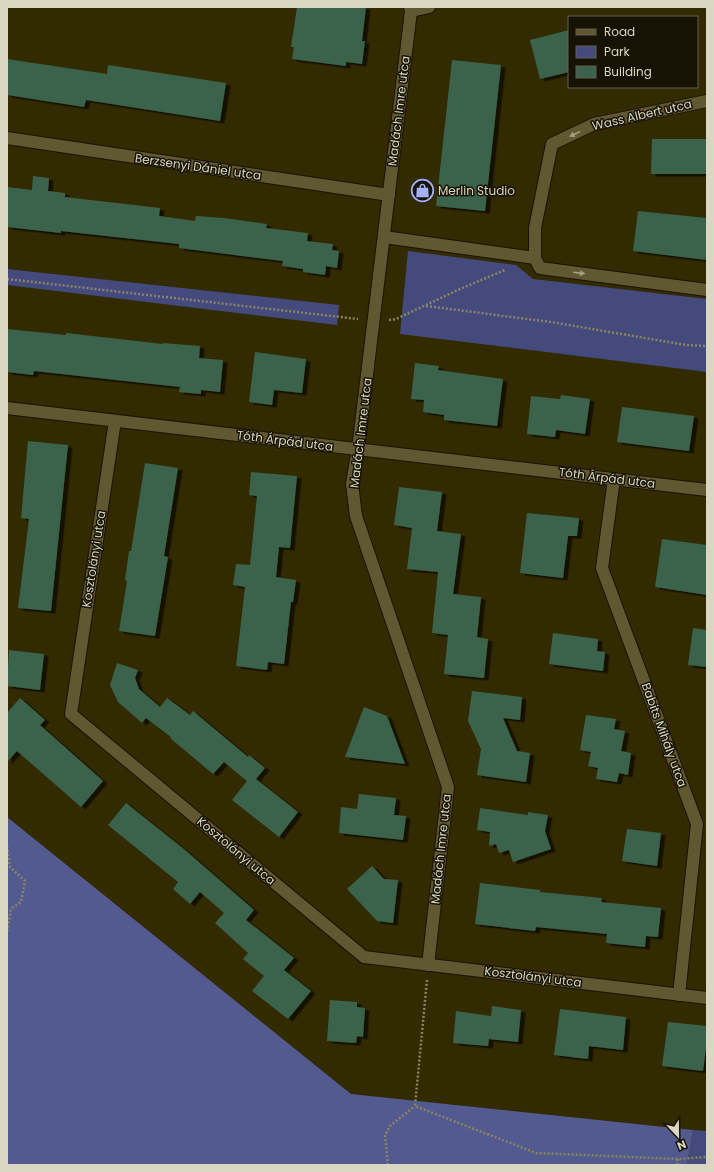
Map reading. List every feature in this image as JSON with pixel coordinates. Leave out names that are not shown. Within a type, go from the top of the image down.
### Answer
[{"type":"street","points":[[410,9],[429,7]]},
{"type":"street","name":"Madách Imre utca","points":[[410,9],[374,321],[358,449],[352,484],[356,516],[448,787],[428,965]]},
{"type":"street","name":"Wass Albert utca","points":[[535,258],[535,228],[552,144],[594,124],[707,101]]},
{"type":"street","name":"Berzsenyi Dániel utca","points":[[7,138],[389,195]]},
{"type":"street","points":[[384,237],[535,258],[540,268],[707,290]]},
{"type":"street","name":"Tóth Árpád utca","points":[[7,408],[707,490]]},
{"type":"street","name":"Kosztolányi utca","points":[[115,421],[71,714],[364,957],[707,998]]},
{"type":"street","name":"Babits Mihály utca","points":[[614,479],[602,568],[697,824],[679,995]]},
{"type":"path","points":[[7,279],[374,321],[396,319],[508,269]]},
{"type":"path","points":[[425,306],[551,322],[686,345],[707,346]]},
{"type":"path","points":[[7,846],[10,867],[25,881],[21,902],[11,909],[7,933]]},
{"type":"path","points":[[388,1165],[386,1135],[390,1126],[415,1106],[428,965]]},
{"type":"path","points":[[415,1106],[536,1153],[678,1158],[707,1157]]},
{"type":"path","points":[[677,1165],[678,1158]]},
{"type":"green space","points":[[408,251],[516,265],[533,279],[707,299],[707,372],[400,334]]},
{"type":"green space","points":[[7,269],[339,305],[337,325],[7,285]]},
{"type":"green space","points":[[693,1130],[707,1131],[707,1165],[687,1165]]},
{"type":"shaded area","points":[[7,817],[351,1094],[693,1130],[687,1165],[7,1165]]},
{"type":"building","points":[[297,7],[366,7],[362,41],[365,41],[362,64],[346,62],[346,66],[292,59],[294,47],[291,47]]},
{"type":"building","points":[[568,30],[568,72],[540,79],[530,40]]},
{"type":"building","points":[[7,59],[107,74],[108,65],[226,83],[220,121],[86,100],[84,107],[7,95]]},
{"type":"building","points":[[452,60],[501,65],[485,211],[436,206]]},
{"type":"building","points":[[652,139],[707,139],[707,174],[651,174]]},
{"type":"building","points":[[33,176],[49,178],[48,191],[65,193],[65,197],[160,208],[159,216],[195,221],[196,216],[224,218],[267,224],[266,228],[308,233],[307,241],[333,244],[332,250],[339,251],[337,268],[326,266],[325,275],[303,272],[303,269],[282,266],[283,261],[179,248],[179,244],[61,231],[61,233],[7,227],[7,187],[32,190]]},
{"type":"building","points":[[638,211],[707,218],[707,260],[633,251]]},
{"type":"building","points":[[7,329],[66,335],[66,333],[163,344],[200,346],[199,358],[223,360],[220,392],[201,390],[201,394],[179,392],[180,387],[34,371],[33,375],[7,372]]},
{"type":"building","points":[[255,352],[306,359],[302,393],[274,390],[272,405],[249,402]]},
{"type":"building","points":[[415,363],[439,366],[438,370],[503,379],[497,426],[444,420],[444,415],[423,412],[424,400],[411,399]]},
{"type":"building","points":[[561,395],[590,399],[585,434],[556,430],[555,437],[527,434],[531,396],[560,399]]},
{"type":"building","points":[[622,407],[694,416],[689,451],[617,442]]},
{"type":"building","points":[[28,441],[68,445],[51,611],[18,608],[29,519],[21,518]]},
{"type":"building","points":[[145,463],[178,468],[164,556],[168,557],[155,636],[119,631],[127,581],[125,580],[129,551],[131,551]]},
{"type":"building","points":[[251,472],[297,476],[290,548],[279,547],[276,577],[296,580],[293,602],[291,602],[284,664],[268,662],[267,670],[236,666],[245,587],[233,585],[236,564],[250,565],[257,496],[249,495]]},
{"type":"building","points":[[399,487],[442,492],[437,531],[461,534],[453,594],[481,597],[477,637],[488,639],[484,678],[444,674],[448,635],[432,633],[438,572],[407,569],[412,528],[394,525]]},
{"type":"building","points":[[527,513],[579,518],[577,536],[568,536],[563,578],[520,573]]},
{"type":"building","points":[[662,539],[707,545],[707,595],[655,587]]},
{"type":"building","points":[[693,628],[707,630],[707,667],[688,665]]},
{"type":"building","points":[[553,633],[598,639],[597,651],[605,652],[603,671],[549,664]]},
{"type":"building","points":[[9,650],[44,654],[40,690],[7,686]]},
{"type":"building","points":[[117,663],[138,670],[135,678],[139,689],[160,707],[167,698],[190,715],[193,711],[248,757],[249,755],[265,768],[256,779],[298,812],[279,837],[232,800],[247,781],[224,762],[213,774],[170,738],[171,737],[146,718],[142,723],[118,702],[110,685]]},
{"type":"building","points":[[472,691],[522,697],[520,720],[503,718],[517,751],[530,753],[526,782],[477,775],[481,749],[468,721]]},
{"type":"building","points":[[20,698],[45,720],[40,725],[103,781],[81,807],[17,751],[7,762],[7,713]]},
{"type":"building","points":[[364,707],[387,716],[405,764],[345,757]]},
{"type":"building","points":[[586,715],[616,719],[614,729],[625,731],[621,751],[631,753],[628,775],[619,773],[617,782],[596,779],[598,768],[588,766],[591,752],[580,750]]},
{"type":"building","points":[[359,794],[396,798],[394,815],[406,816],[403,840],[339,833],[341,807],[357,809]]},
{"type":"building","points":[[126,803],[185,850],[254,910],[246,920],[294,958],[284,970],[311,991],[288,1019],[252,991],[264,976],[243,959],[248,953],[215,923],[224,913],[200,892],[190,904],[173,889],[178,882],[108,825]]},
{"type":"building","points":[[480,808],[528,815],[528,812],[548,815],[545,831],[551,849],[513,862],[509,850],[499,853],[496,844],[489,846],[490,832],[477,830]]},
{"type":"building","points":[[627,829],[661,833],[657,866],[622,861]]},
{"type":"building","points":[[372,866],[384,879],[398,880],[393,923],[377,921],[347,889]]},
{"type":"building","points":[[480,883],[540,890],[540,892],[602,898],[601,902],[661,908],[658,937],[646,936],[645,947],[606,943],[607,934],[536,927],[535,931],[475,924]]},
{"type":"building","points":[[330,1000],[357,1002],[357,1007],[365,1008],[363,1037],[357,1036],[356,1043],[327,1041]]},
{"type":"building","points":[[492,1006],[521,1010],[518,1042],[489,1039],[488,1046],[453,1043],[456,1011],[491,1016]]},
{"type":"building","points":[[560,1009],[626,1017],[623,1050],[589,1046],[588,1059],[554,1055]]},
{"type":"building","points":[[668,1022],[707,1026],[707,1040],[703,1071],[662,1066]]},
{"type":"place","name":"Merlin Studio","points":[[422,191]]}]
